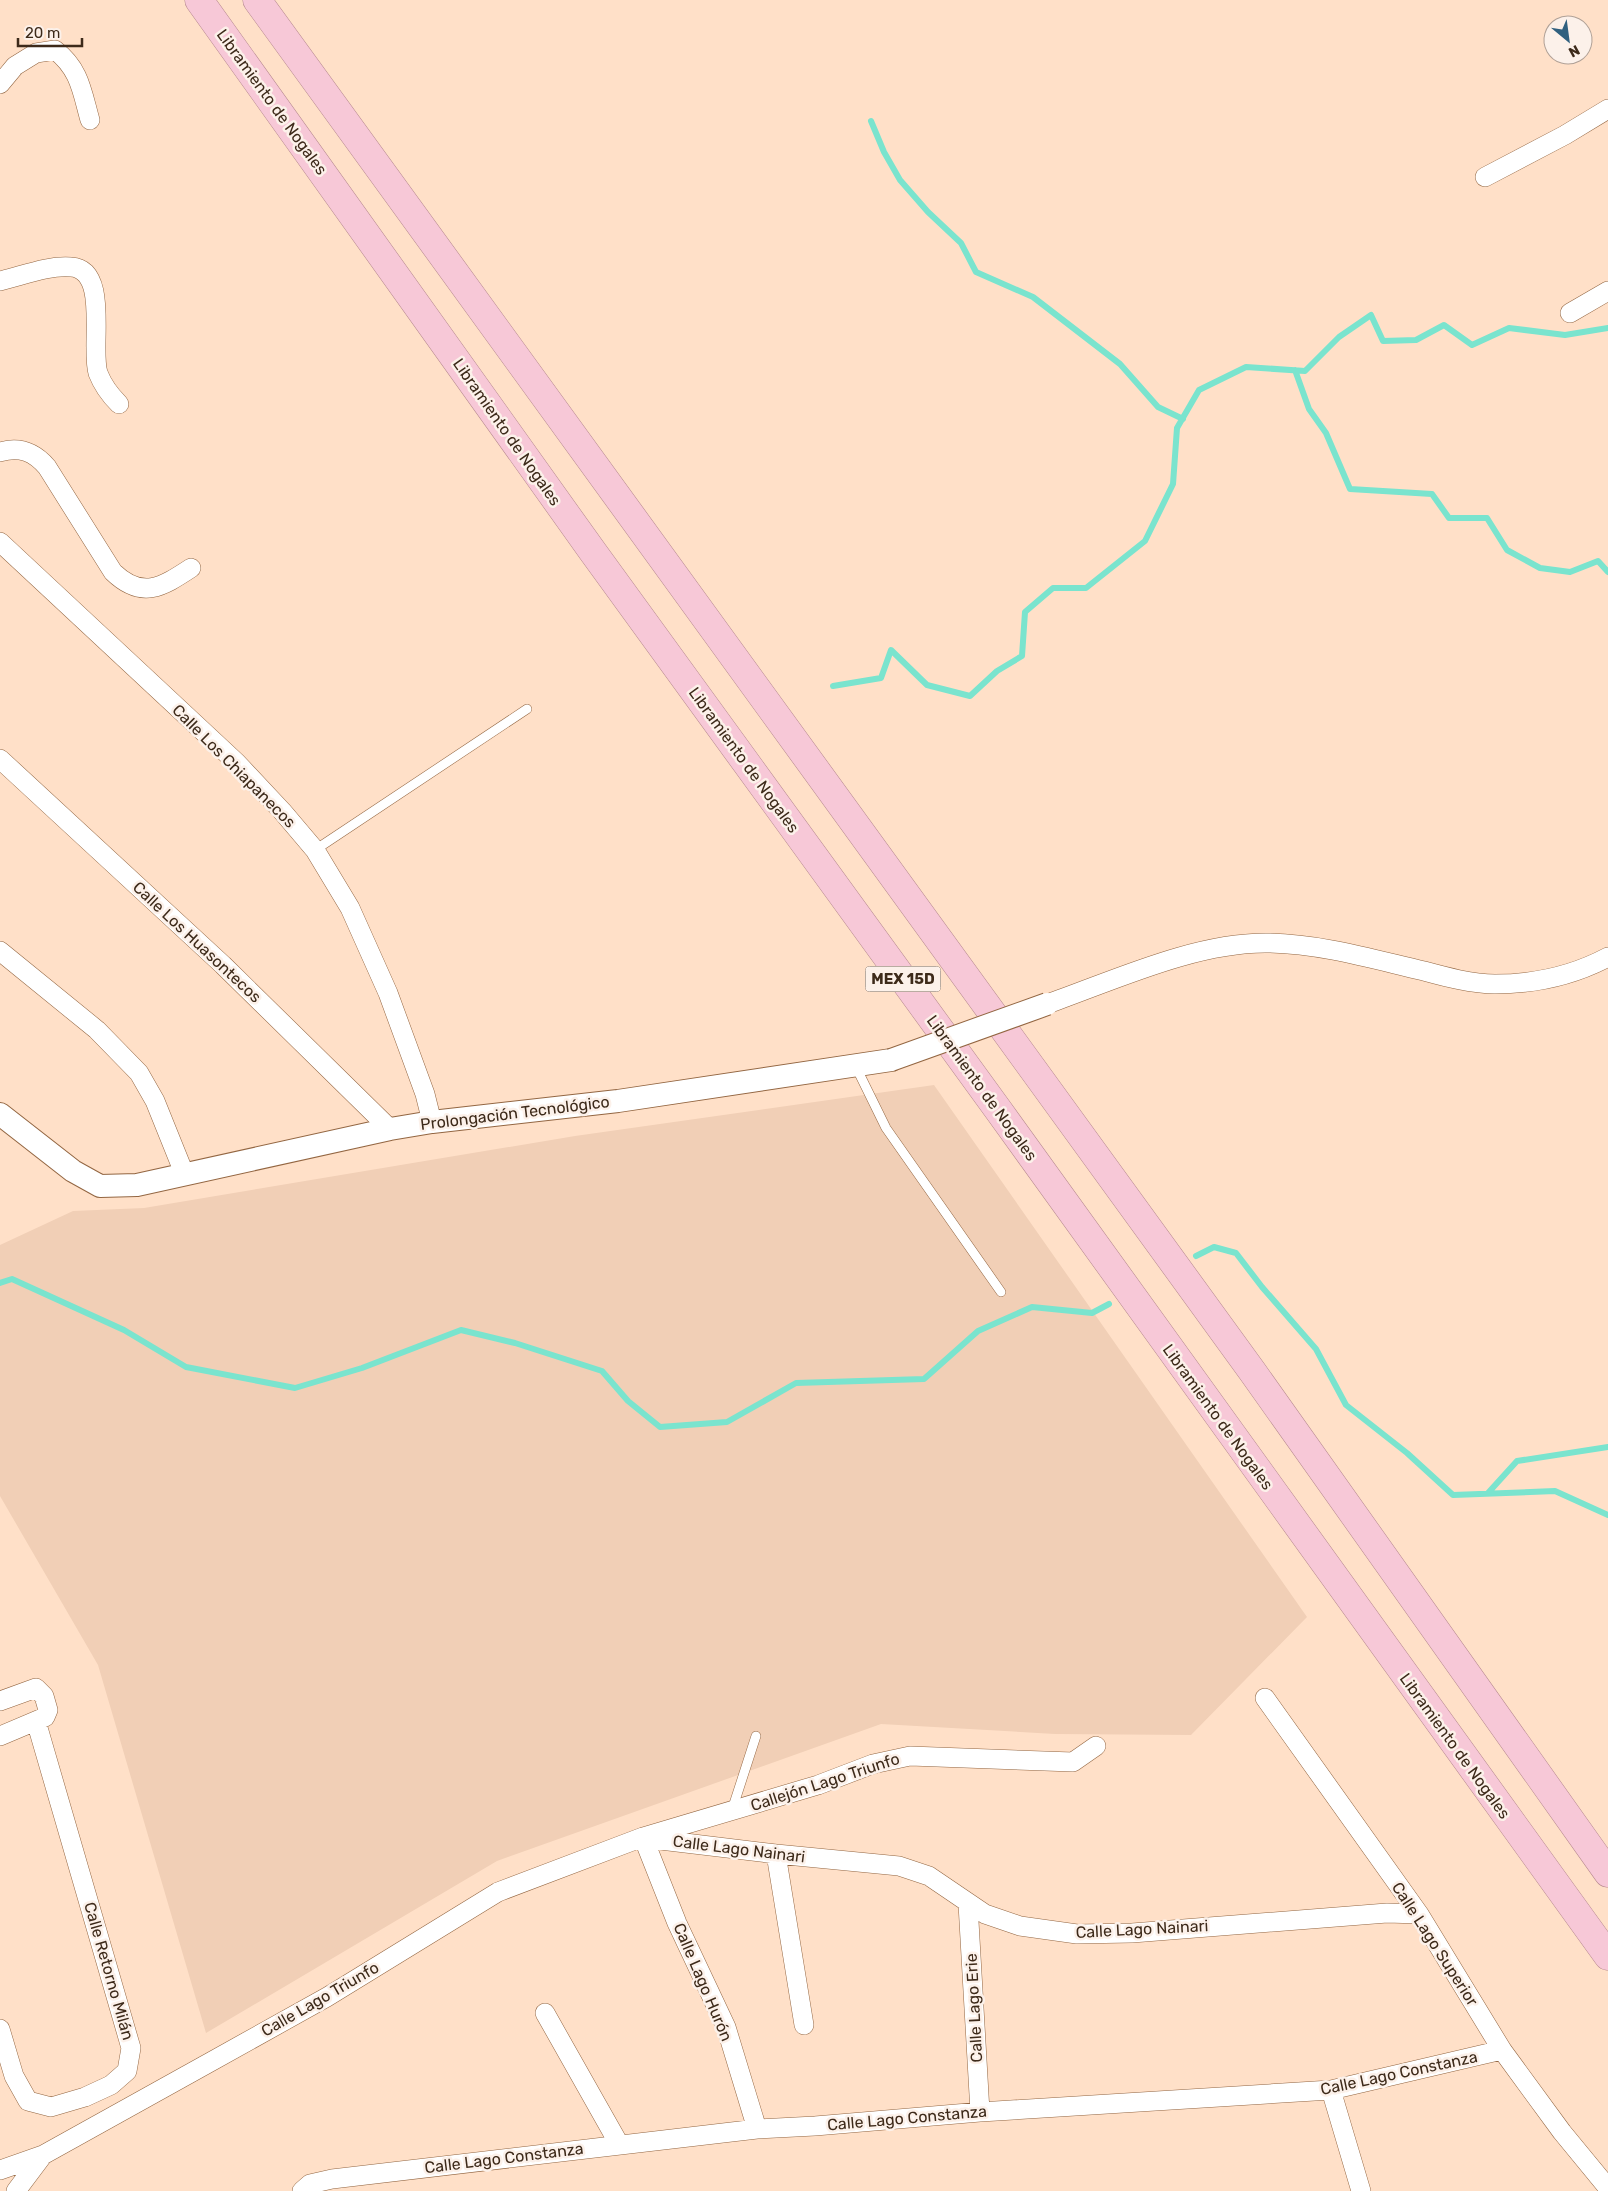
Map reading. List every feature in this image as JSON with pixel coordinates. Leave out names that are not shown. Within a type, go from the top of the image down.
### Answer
[{"type":"highway","name":"Libramiento de Nogales","points":[[199,0],[598,560],[1608,1956]]},
{"type":"highway","name":"MEX 15D","points":[[258,0],[1241,1355],[1608,1872]]},
{"type":"street","points":[[0,84],[15,66],[36,52],[55,50],[68,60],[77,75],[90,120]]},
{"type":"street","points":[[1485,177],[1565,135],[1608,109]]},
{"type":"street","points":[[0,281],[61,266],[74,267],[84,273],[90,281],[97,304],[94,353],[98,372],[107,391],[119,404]]},
{"type":"street","points":[[1570,313],[1608,292]]},
{"type":"street","points":[[0,452],[11,448],[28,450],[39,457],[113,572],[122,580],[135,587],[150,589],[166,584],[191,568]]},
{"type":"street","name":"Calle Los Chiapanecos","points":[[0,542],[237,763],[315,850],[350,908],[388,993],[425,1094],[432,1122]]},
{"type":"street","name":"Calle Los Huasontecos","points":[[0,759],[223,965],[390,1129]]},
{"type":"street","points":[[1047,1004],[1173,959],[1229,945],[1267,943],[1313,946],[1358,954],[1446,976],[1494,984],[1546,980],[1608,957]]},
{"type":"street","points":[[0,951],[97,1030],[139,1073],[155,1102],[184,1173]]},
{"type":"street","name":"Prolongación Tecnológico","points":[[0,1114],[9,1129],[73,1171],[100,1186],[137,1184],[390,1129],[432,1122],[618,1101],[856,1067],[891,1060],[1047,1004]]},
{"type":"street","points":[[0,1702],[31,1689],[41,1691],[48,1710],[45,1717],[36,1722],[0,1736]]},
{"type":"street","name":"Calle Lago Superior","points":[[1265,1698],[1419,1914],[1502,2050],[1562,2132],[1608,2188]]},
{"type":"street","name":"Calle Retorno Milán","points":[[0,2030],[14,2076],[28,2101],[50,2107],[85,2097],[111,2085],[127,2071],[131,2048],[36,1722]]},
{"type":"street","name":"Callejón Lago Triunfo","points":[[643,1838],[818,1785],[873,1764],[910,1756],[1021,1759],[1061,1763],[1073,1762],[1096,1746]]},
{"type":"street","name":"Calle Lago Nainari","points":[[643,1838],[899,1866],[929,1876],[985,1914],[1020,1926],[1077,1934],[1132,1933],[1387,1913],[1419,1914]]},
{"type":"street","name":"Calle Lago Hurón","points":[[643,1838],[677,1922],[726,2027],[757,2129]]},
{"type":"street","name":"Calle Lago Triunfo","points":[[0,2170],[43,2155],[327,1997],[498,1892],[643,1838]]},
{"type":"street","points":[[776,1854],[804,2025]]},
{"type":"street","name":"Calle Lago Erie","points":[[968,1904],[980,2112]]},
{"type":"street","points":[[545,2013],[619,2144]]},
{"type":"street","name":"Calle Lago Constanza","points":[[306,2188],[332,2179],[757,2129],[980,2112],[1331,2090],[1502,2050]]},
{"type":"street","points":[[1331,2090],[1361,2191]]},
{"type":"street","points":[[16,2191],[43,2155]]},
{"type":"lane","points":[[315,850],[527,709]]},
{"type":"lane","points":[[856,1067],[886,1128],[1001,1292]]},
{"type":"lane","points":[[731,1812],[756,1736]]},
{"type":"shaded area","points":[[934,1085],[1307,1617],[1191,1735],[1055,1734],[881,1724],[497,1861],[206,2033],[98,1665],[0,1496],[0,1245],[73,1211],[144,1208],[575,1136]]},
{"type":"waterway","points":[[871,121],[884,152],[900,180],[928,212],[961,243],[976,272],[1033,297],[1120,364],[1158,407],[1183,419]]},
{"type":"waterway","points":[[833,686],[881,678],[891,650],[927,685],[970,696],[997,671],[1022,656],[1025,612],[1053,588],[1086,588],[1145,541],[1173,484],[1177,428],[1199,390],[1246,367],[1305,371],[1339,337],[1371,315],[1383,341],[1416,340],[1444,325],[1472,345],[1509,328],[1565,335],[1608,328]]},
{"type":"waterway","points":[[1295,370],[1309,409],[1326,433],[1350,489],[1432,494],[1449,518],[1487,518],[1507,550],[1540,568],[1570,572],[1598,561],[1608,572]]},
{"type":"waterway","points":[[1196,1256],[1214,1247],[1236,1253],[1262,1287],[1316,1349],[1346,1405],[1407,1453],[1453,1495],[1555,1491],[1608,1515]]},
{"type":"waterway","points":[[0,1283],[12,1279],[124,1330],[186,1367],[295,1388],[362,1368],[461,1330],[515,1343],[602,1371],[628,1401],[660,1427],[727,1422],[796,1383],[924,1379],[978,1331],[1032,1307],[1092,1313],[1109,1304]]},
{"type":"waterway","points":[[1488,1493],[1517,1461],[1608,1447]]}]
